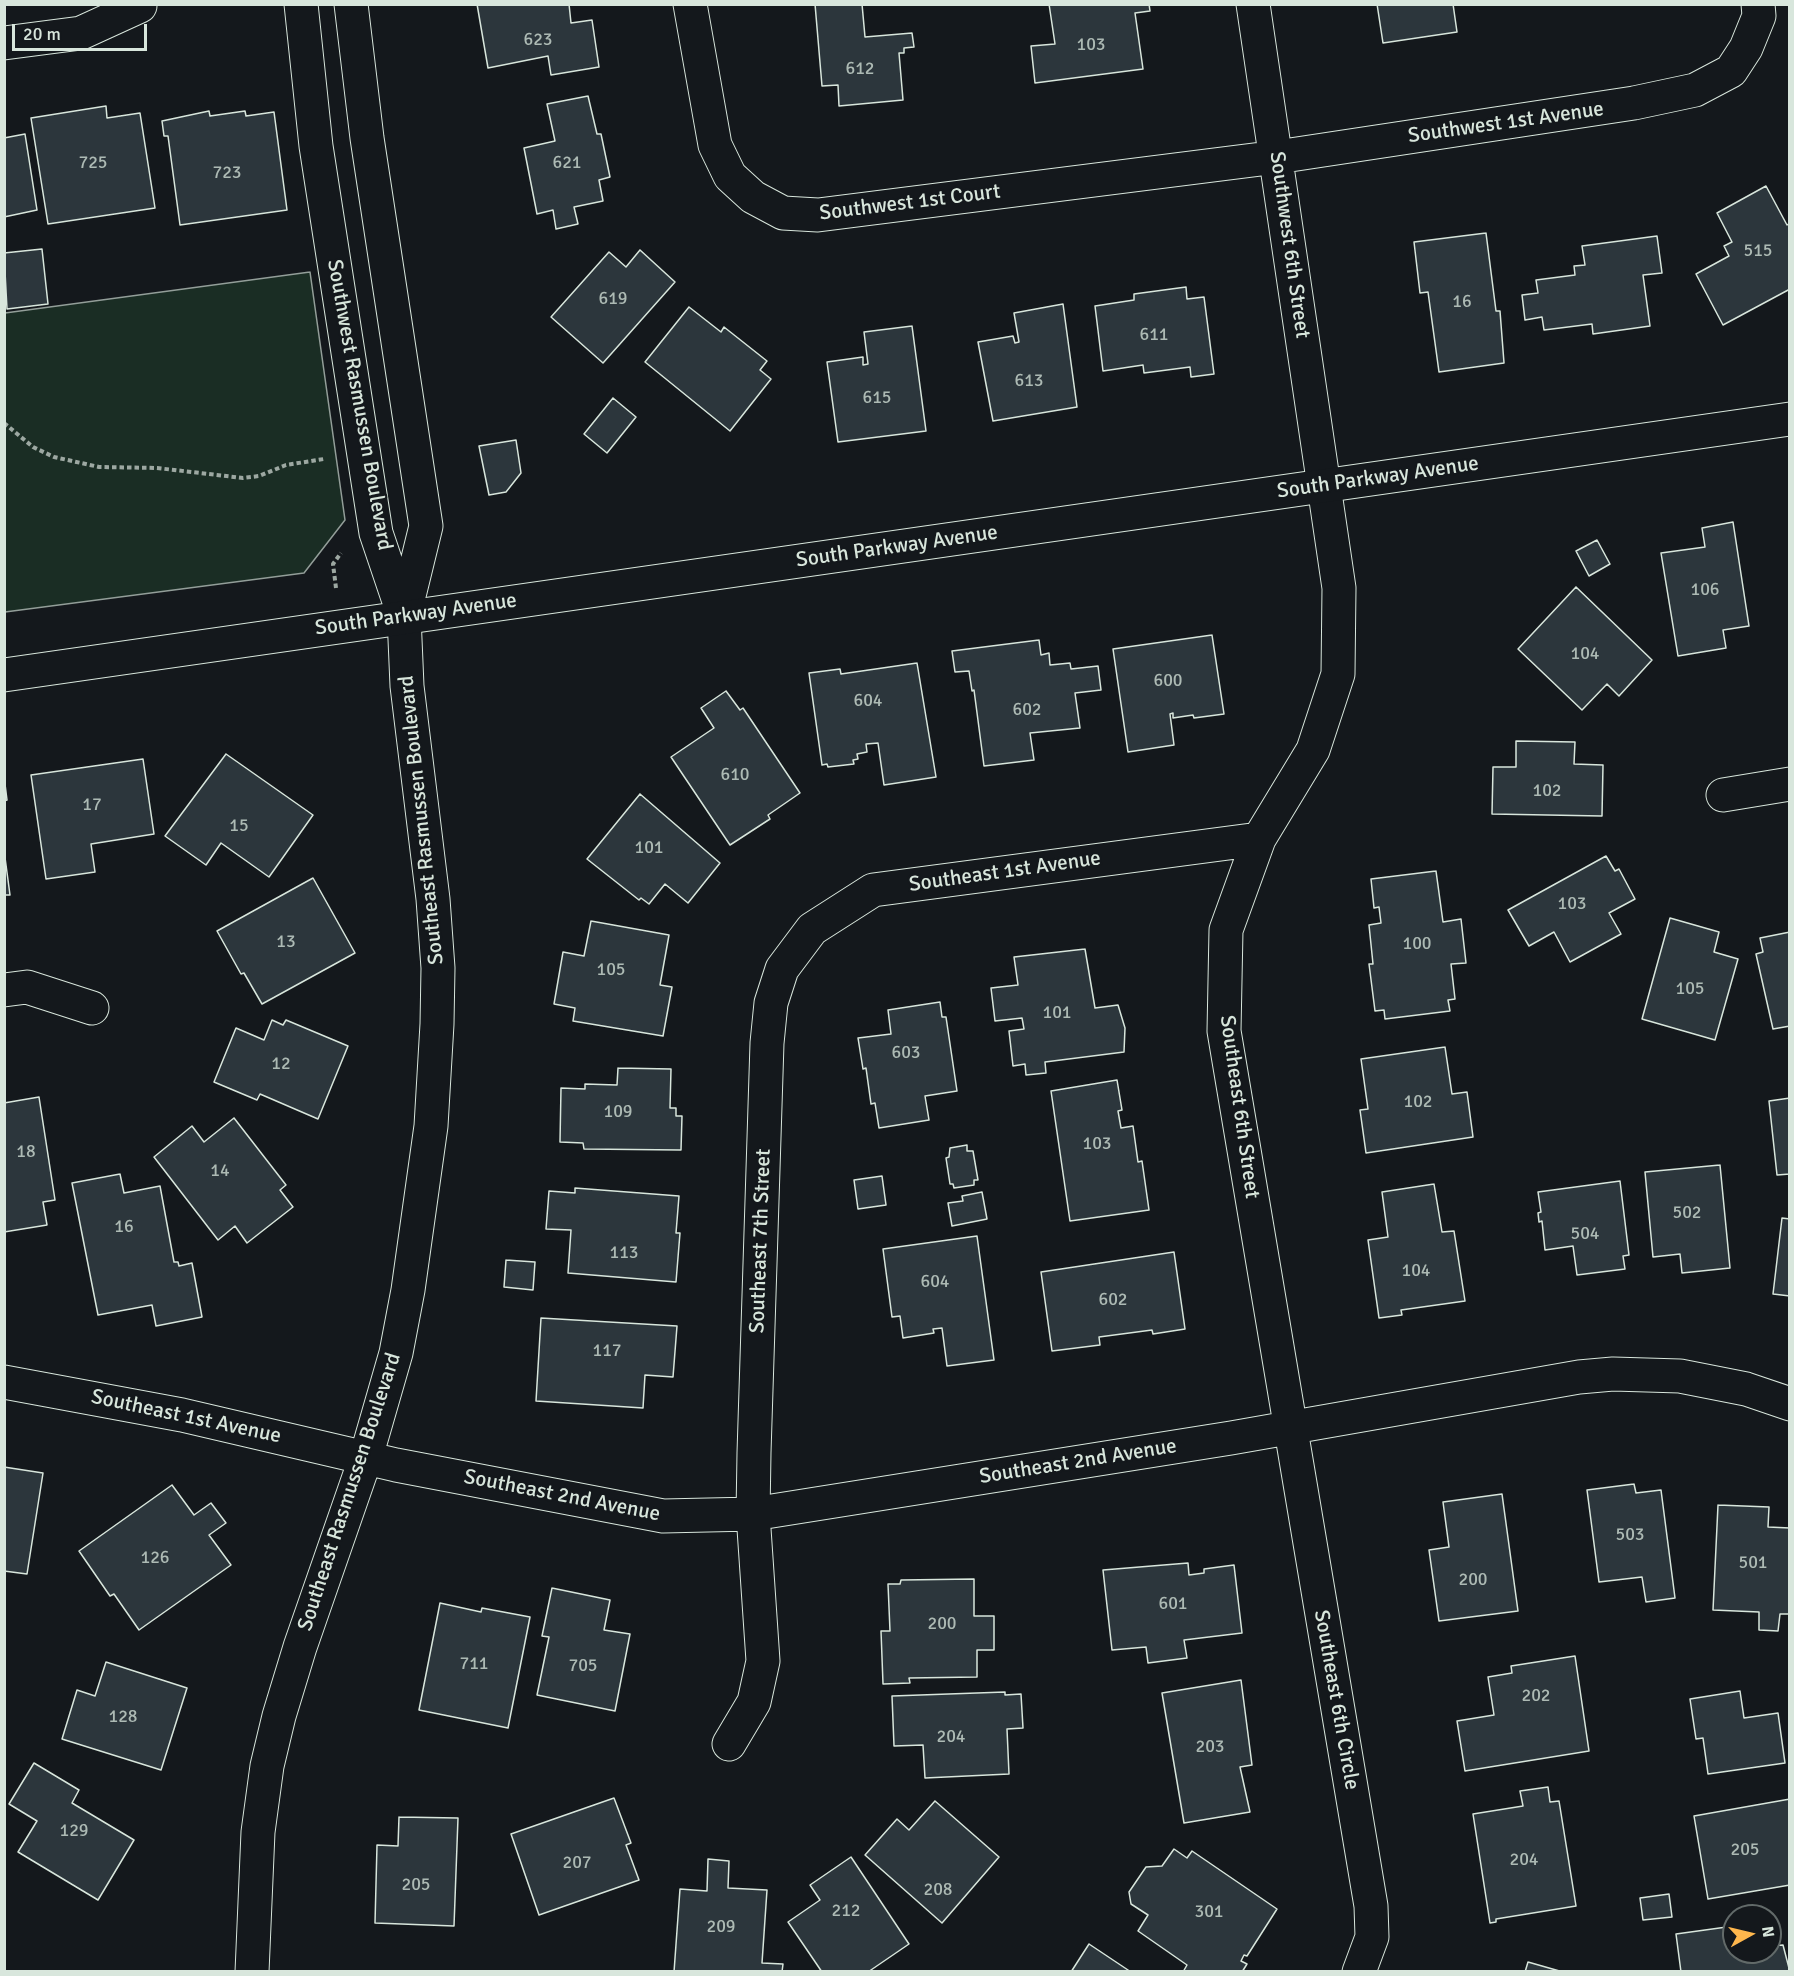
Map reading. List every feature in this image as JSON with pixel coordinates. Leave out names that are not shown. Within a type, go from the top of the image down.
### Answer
[{"type":"street","name":"Southwest Rasmussen Boulevard","points":[[301,4],[316,146],[376,533],[404,616]]},
{"type":"street","name":"Southwest Rasmussen Boulevard","points":[[351,4],[367,138],[426,526],[404,616]]},
{"type":"street","name":"Southwest 1st Court","points":[[690,4],[716,145],[730,176],[753,197],[783,213],[818,215],[1277,157]]},
{"type":"street","name":"Southwest 6th Street","points":[[1253,4],[1324,485]]},
{"type":"street","name":"Southwest 1st Avenue","points":[[1277,157],[1634,104],[1695,90],[1731,71],[1746,48],[1758,16],[1758,4]]},
{"type":"street","points":[[4,44],[81,33],[140,6]]},
{"type":"street","name":"South Parkway Avenue","points":[[4,675],[1790,419]]},
{"type":"street","name":"Southeast 6th Street","points":[[1290,1428],[1224,1031],[1226,930],[1259,839],[1313,750],[1338,674],[1339,588],[1324,485]]},
{"type":"street","name":"Southeast Rasmussen Boulevard","points":[[252,1971],[255,1882],[267,1766],[300,1647],[386,1394],[408,1290],[430,1126],[437,1024],[438,968],[434,899],[407,686],[404,616]]},
{"type":"street","points":[[1723,795],[1790,784]]},
{"type":"street","name":"Southeast 1st Avenue","points":[[782,969],[812,929],[873,890],[1259,839]]},
{"type":"street","name":"Southeast 7th Street","points":[[729,1744],[754,1702],[763,1661],[753,1514],[767,1043],[771,1003],[782,969]]},
{"type":"street","points":[[4,990],[27,987],[92,1008]]},
{"type":"street","name":"Southeast 2nd Avenue","points":[[366,1457],[663,1516],[753,1514],[1290,1428],[1546,1382],[1613,1374],[1680,1376],[1713,1382],[1790,1404]]},
{"type":"street","name":"Southeast 1st Avenue","points":[[4,1382],[192,1417],[366,1457]]},
{"type":"street","name":"Southeast 6th Circle","points":[[1290,1428],[1371,1906],[1372,1937],[1359,1971]]},
{"type":"path","points":[[4,423],[33,447],[54,457],[99,467],[157,468],[243,478],[259,476],[286,465],[329,459]]},
{"type":"path","points":[[341,626],[333,564],[351,537],[376,533]]},
{"type":"green space","points":[[310,272],[345,520],[304,573],[5,612],[5,313]]},
{"type":"building","points":[[477,4],[569,4],[571,23],[592,20],[599,67],[551,75],[548,56],[488,68]]},
{"type":"building","points":[[815,4],[862,4],[865,37],[912,33],[914,47],[904,48],[904,53],[899,53],[903,100],[839,106],[838,85],[822,86]]},
{"type":"building","points":[[1049,4],[1149,4],[1150,11],[1135,13],[1143,69],[1035,83],[1031,46],[1055,44]]},
{"type":"building","points":[[1377,4],[1453,4],[1457,32],[1383,43]]},
{"type":"building","points":[[588,96],[597,134],[601,134],[610,177],[599,180],[603,201],[574,207],[578,224],[556,229],[553,210],[537,214],[524,148],[555,141],[547,104]]},
{"type":"building","points":[[106,106],[107,118],[140,113],[155,208],[48,224],[31,118]]},
{"type":"building","points":[[209,111],[210,116],[245,111],[246,116],[274,112],[287,210],[180,225],[168,136],[164,136],[162,121]]},
{"type":"building","points":[[25,134],[37,210],[4,217],[4,138]]},
{"type":"building","points":[[1766,186],[1787,225],[1790,223],[1790,289],[1723,325],[1696,274],[1729,256],[1724,246],[1732,242],[1717,213]]},
{"type":"building","points":[[1486,233],[1496,311],[1500,311],[1504,363],[1439,372],[1428,292],[1420,293],[1414,242]]},
{"type":"building","points":[[1657,236],[1662,273],[1643,275],[1650,326],[1593,334],[1592,324],[1544,330],[1542,317],[1525,320],[1522,295],[1538,293],[1536,280],[1575,275],[1574,266],[1585,265],[1582,246]]},
{"type":"building","points":[[42,249],[48,304],[7,309],[4,253]]},
{"type":"building","points":[[640,250],[675,282],[603,363],[551,317],[609,252],[626,267]]},
{"type":"building","points":[[1186,287],[1187,299],[1204,297],[1214,374],[1191,377],[1190,367],[1144,373],[1143,365],[1103,371],[1095,306],[1134,300],[1134,294]]},
{"type":"building","points":[[1063,304],[1077,407],[993,421],[978,342],[1013,336],[1015,343],[1019,342],[1014,313]]},
{"type":"building","points":[[689,307],[721,332],[724,327],[767,361],[760,370],[771,379],[730,431],[645,362]]},
{"type":"building","points":[[912,326],[926,431],[838,442],[827,362],[863,357],[863,365],[868,364],[864,332]]},
{"type":"building","points":[[613,398],[636,417],[607,453],[584,434]]},
{"type":"building","points":[[516,440],[521,473],[506,492],[489,495],[479,446]]},
{"type":"building","points":[[1733,522],[1749,626],[1723,630],[1726,648],[1678,656],[1661,553],[1705,547],[1702,528]]},
{"type":"building","points":[[1597,540],[1610,564],[1589,576],[1576,551]]},
{"type":"building","points":[[1576,587],[1652,660],[1619,696],[1607,684],[1582,710],[1518,649]]},
{"type":"building","points":[[1212,635],[1224,714],[1173,718],[1173,713],[1170,714],[1174,745],[1128,752],[1113,649]]},
{"type":"building","points":[[1039,640],[1041,655],[1049,653],[1050,665],[1070,663],[1071,669],[1098,666],[1101,690],[1075,693],[1080,728],[1030,733],[1034,760],[984,766],[974,690],[972,691],[969,671],[955,672],[952,651]]},
{"type":"building","points":[[917,663],[936,777],[884,785],[878,743],[866,744],[867,752],[857,754],[858,759],[853,760],[854,764],[828,767],[827,764],[822,765],[809,673],[840,669],[841,674]]},
{"type":"building","points":[[726,691],[740,710],[743,708],[800,793],[768,815],[770,819],[730,845],[671,757],[714,728],[701,708]]},
{"type":"building","points":[[1516,741],[1575,742],[1574,764],[1603,765],[1602,816],[1492,814],[1493,767],[1516,767]]},
{"type":"building","points":[[226,754],[313,815],[269,877],[221,843],[206,865],[165,836]]},
{"type":"building","points":[[143,759],[154,834],[91,844],[95,872],[46,879],[31,775]]},
{"type":"building","points":[[4,776],[7,800],[4,801]]},
{"type":"building","points":[[640,794],[720,863],[688,903],[665,884],[649,904],[641,898],[639,900],[587,859]]},
{"type":"building","points":[[4,850],[10,895],[4,895]]},
{"type":"building","points":[[1606,856],[1615,871],[1619,869],[1635,899],[1609,913],[1621,934],[1570,962],[1554,932],[1529,946],[1508,910]]},
{"type":"building","points":[[1436,871],[1443,922],[1461,919],[1466,963],[1451,964],[1455,999],[1448,1000],[1450,1011],[1385,1019],[1384,1010],[1375,1011],[1369,964],[1373,964],[1369,925],[1381,923],[1379,907],[1374,908],[1371,879]]},
{"type":"building","points":[[313,878],[355,953],[262,1004],[244,973],[241,974],[217,931]]},
{"type":"building","points":[[1670,918],[1719,932],[1714,952],[1738,959],[1715,1040],[1642,1019]]},
{"type":"building","points":[[591,921],[669,935],[660,985],[672,987],[663,1036],[573,1021],[575,1008],[554,1004],[563,952],[584,956]]},
{"type":"building","points":[[1790,932],[1790,1026],[1773,1029],[1756,954],[1763,952],[1760,938]]},
{"type":"building","points":[[1085,949],[1095,1008],[1118,1005],[1125,1028],[1124,1052],[1045,1062],[1046,1073],[1026,1075],[1025,1064],[1013,1066],[1009,1031],[1024,1029],[1022,1018],[995,1021],[991,988],[1018,985],[1014,957]]},
{"type":"building","points":[[940,1002],[942,1017],[946,1017],[957,1091],[925,1096],[929,1120],[879,1128],[875,1103],[871,1104],[866,1068],[863,1069],[858,1038],[891,1034],[888,1010]]},
{"type":"building","points":[[272,1020],[283,1025],[286,1020],[348,1046],[318,1119],[260,1094],[257,1100],[214,1082],[236,1028],[264,1040]]},
{"type":"building","points":[[1445,1047],[1452,1094],[1467,1092],[1473,1137],[1366,1153],[1360,1110],[1368,1109],[1361,1059]]},
{"type":"building","points":[[618,1068],[671,1069],[670,1108],[676,1108],[676,1116],[682,1116],[681,1150],[584,1149],[583,1143],[560,1142],[561,1088],[585,1089],[585,1084],[617,1085]]},
{"type":"building","points":[[1117,1080],[1122,1110],[1118,1111],[1121,1128],[1133,1126],[1138,1162],[1142,1161],[1149,1210],[1070,1221],[1051,1091]]},
{"type":"building","points":[[39,1097],[55,1200],[43,1202],[47,1225],[4,1232],[4,1103]]},
{"type":"building","points":[[1790,1098],[1790,1174],[1777,1175],[1769,1101]]},
{"type":"building","points":[[234,1118],[286,1185],[280,1190],[293,1207],[247,1243],[235,1226],[218,1240],[154,1157],[192,1126],[204,1142]]},
{"type":"building","points":[[967,1145],[967,1151],[973,1151],[978,1180],[974,1180],[974,1185],[954,1188],[953,1184],[950,1184],[946,1158],[949,1157],[950,1148]]},
{"type":"building","points":[[1720,1165],[1730,1268],[1682,1273],[1680,1254],[1653,1257],[1645,1172]]},
{"type":"building","points":[[120,1174],[124,1193],[160,1186],[174,1262],[178,1262],[179,1266],[192,1263],[202,1317],[156,1326],[152,1305],[98,1315],[72,1183]]},
{"type":"building","points":[[882,1176],[886,1205],[858,1209],[854,1180]]},
{"type":"building","points":[[1620,1181],[1629,1255],[1623,1256],[1625,1269],[1577,1275],[1573,1246],[1545,1250],[1542,1221],[1539,1222],[1538,1213],[1541,1212],[1538,1192]]},
{"type":"building","points":[[1434,1184],[1442,1232],[1454,1231],[1465,1301],[1401,1310],[1402,1315],[1379,1318],[1368,1240],[1388,1237],[1382,1192]]},
{"type":"building","points":[[575,1188],[679,1196],[676,1233],[680,1233],[676,1282],[568,1273],[571,1230],[546,1229],[549,1191],[575,1193]]},
{"type":"building","points":[[982,1192],[987,1219],[952,1226],[948,1203],[963,1201],[962,1196]]},
{"type":"building","points":[[1782,1218],[1790,1219],[1790,1296],[1773,1294]]},
{"type":"building","points":[[977,1236],[994,1360],[947,1366],[942,1328],[933,1329],[934,1333],[903,1338],[900,1316],[892,1317],[883,1249]]},
{"type":"building","points":[[1174,1252],[1185,1329],[1153,1334],[1152,1330],[1099,1337],[1100,1345],[1052,1351],[1041,1272]]},
{"type":"building","points":[[506,1260],[535,1262],[533,1290],[504,1287]]},
{"type":"building","points":[[541,1318],[677,1326],[673,1377],[645,1375],[643,1408],[536,1401]]},
{"type":"building","points":[[4,1467],[43,1473],[27,1574],[4,1571]]},
{"type":"building","points":[[1634,1484],[1636,1493],[1661,1490],[1675,1598],[1646,1602],[1642,1577],[1599,1582],[1587,1490]]},
{"type":"building","points":[[172,1485],[194,1515],[211,1503],[226,1523],[209,1535],[231,1565],[139,1630],[114,1594],[110,1596],[79,1551]]},
{"type":"building","points":[[1502,1494],[1518,1611],[1439,1621],[1429,1550],[1449,1547],[1443,1502]]},
{"type":"building","points":[[1718,1505],[1769,1507],[1768,1527],[1790,1528],[1789,1614],[1780,1614],[1778,1631],[1759,1630],[1759,1612],[1713,1610]]},
{"type":"building","points":[[1188,1563],[1189,1575],[1204,1573],[1204,1569],[1234,1565],[1242,1633],[1184,1640],[1187,1658],[1148,1663],[1146,1647],[1112,1650],[1103,1570]]},
{"type":"building","points":[[974,1579],[974,1616],[994,1616],[994,1650],[977,1650],[977,1677],[909,1678],[910,1683],[883,1684],[881,1631],[890,1631],[888,1584],[900,1584],[901,1580]]},
{"type":"building","points":[[552,1588],[610,1600],[604,1630],[630,1634],[615,1711],[537,1695],[549,1637],[542,1636]]},
{"type":"building","points":[[440,1603],[481,1612],[482,1608],[530,1617],[508,1728],[419,1710]]},
{"type":"building","points":[[1575,1656],[1589,1751],[1465,1771],[1457,1721],[1494,1715],[1488,1677],[1512,1673],[1511,1666]]},
{"type":"building","points":[[106,1662],[187,1688],[161,1770],[62,1739],[77,1690],[95,1696]]},
{"type":"building","points":[[1241,1680],[1252,1765],[1240,1767],[1250,1812],[1184,1823],[1162,1693]]},
{"type":"building","points":[[1740,1691],[1744,1718],[1778,1713],[1785,1763],[1708,1774],[1703,1738],[1696,1739],[1690,1699]]},
{"type":"building","points":[[1005,1692],[1005,1695],[1021,1694],[1023,1728],[1007,1729],[1009,1774],[925,1778],[923,1745],[894,1746],[892,1696]]},
{"type":"building","points":[[34,1763],[79,1790],[72,1803],[134,1840],[98,1900],[18,1852],[37,1821],[9,1804]]},
{"type":"building","points":[[1548,1787],[1550,1802],[1559,1801],[1576,1906],[1496,1919],[1496,1922],[1490,1923],[1473,1814],[1523,1806],[1520,1791]]},
{"type":"building","points":[[614,1798],[631,1843],[626,1845],[639,1880],[539,1915],[511,1834]]},
{"type":"building","points":[[1790,1799],[1790,1885],[1708,1899],[1694,1816]]},
{"type":"building","points":[[935,1801],[999,1857],[942,1923],[865,1855],[897,1819],[909,1830]]},
{"type":"building","points":[[399,1817],[458,1818],[454,1926],[375,1923],[377,1845],[398,1846]]},
{"type":"building","points":[[1174,1849],[1187,1858],[1192,1851],[1277,1909],[1247,1956],[1244,1955],[1241,1961],[1247,1964],[1242,1972],[1183,1972],[1187,1965],[1138,1931],[1148,1915],[1131,1904],[1129,1892],[1146,1867],[1162,1866]]},
{"type":"building","points":[[851,1857],[909,1944],[868,1972],[822,1972],[788,1922],[820,1900],[810,1885]]},
{"type":"building","points":[[708,1859],[729,1861],[728,1888],[767,1890],[762,1963],[783,1964],[782,1972],[674,1972],[680,1889],[707,1891]]},
{"type":"building","points":[[1669,1894],[1672,1917],[1643,1920],[1640,1898]]},
{"type":"building","points":[[1722,1928],[1722,1964],[1782,1964],[1783,1945],[1790,1972],[1681,1972],[1676,1934]]},
{"type":"building","points":[[1089,1944],[1131,1972],[1071,1972]]},
{"type":"building","points":[[1528,1962],[1563,1972],[1525,1972]]}]
